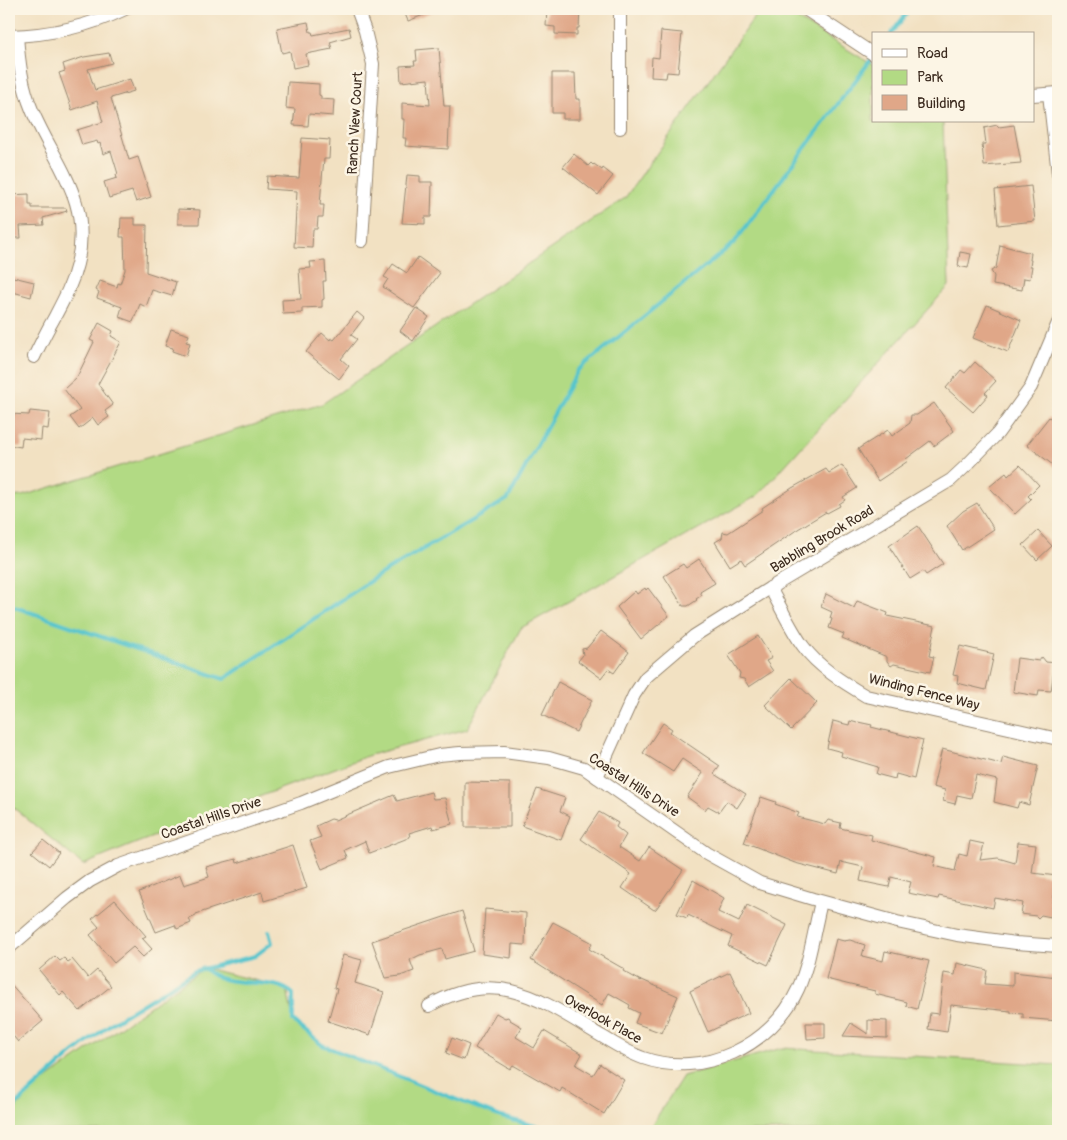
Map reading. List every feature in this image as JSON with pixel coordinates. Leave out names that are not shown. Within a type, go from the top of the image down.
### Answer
[{"type":"street","points":[[34,357],[72,282],[78,262],[80,225],[74,194],[33,113],[25,93],[13,36],[54,32],[83,26],[125,9]]},
{"type":"street","name":"Ranch View Court","points":[[357,9],[365,31],[373,64],[362,240]]},
{"type":"street","points":[[620,9],[620,128]]},
{"type":"street","points":[[805,9],[872,53]]},
{"type":"street","points":[[1034,95],[1054,94],[1058,174]]},
{"type":"street","name":"Babbling Brook Road","points":[[597,777],[634,695],[646,677],[694,636],[770,588],[951,480],[967,465],[998,433],[1031,387],[1058,323]]},
{"type":"street","name":"Winding Fence Way","points":[[770,588],[803,646],[828,671],[866,696],[1058,739]]},
{"type":"street","name":"Coastal Hills Drive","points":[[9,948],[67,898],[90,881],[118,866],[302,802],[389,767],[460,752],[504,752],[534,755],[571,763],[584,768],[706,852],[760,883],[821,902],[897,922],[957,935],[1016,943],[1058,946]]},
{"type":"street","name":"Overlook Place","points":[[429,1006],[440,999],[466,990],[492,988],[513,991],[539,1000],[624,1050],[643,1058],[657,1062],[687,1064],[716,1059],[744,1048],[758,1039],[770,1029],[790,1004],[804,974],[821,902]]},
{"type":"green space","points":[[760,9],[781,9],[872,64],[872,122],[943,122],[949,286],[757,496],[521,628],[467,729],[370,755],[83,865],[9,804],[9,497],[22,496],[322,404],[625,198]]},
{"type":"green space","points":[[204,968],[287,988],[293,1021],[322,1045],[501,1117],[535,1126],[566,1131],[9,1131],[9,1116],[33,1089]]},
{"type":"green space","points":[[782,1048],[1058,1065],[1058,1131],[648,1131],[683,1076]]},
{"type":"building","points":[[403,9],[439,9],[408,21]]},
{"type":"building","points":[[547,9],[580,9],[577,35],[555,34],[555,27],[546,26]]},
{"type":"building","points":[[308,22],[310,32],[313,35],[349,28],[351,36],[330,42],[332,49],[306,54],[308,65],[293,68],[290,51],[282,53],[277,28]]},
{"type":"building","points":[[661,31],[682,33],[678,73],[667,72],[666,78],[651,77],[652,57],[659,58]]},
{"type":"building","points":[[439,48],[444,106],[450,106],[448,149],[405,146],[406,138],[403,138],[404,119],[402,119],[402,103],[430,105],[428,79],[401,82],[400,66],[415,65],[414,61],[417,61],[416,50]]},
{"type":"building","points":[[109,53],[112,63],[88,69],[95,90],[130,79],[134,91],[111,98],[129,160],[138,157],[151,197],[136,202],[132,191],[109,198],[104,182],[117,178],[116,175],[118,174],[111,151],[103,154],[100,143],[98,144],[97,141],[82,145],[77,130],[103,122],[97,101],[72,110],[59,73],[65,71],[63,64],[84,57]]},
{"type":"building","points":[[552,73],[575,73],[576,99],[580,99],[580,119],[563,119],[563,113],[552,113]]},
{"type":"building","points":[[288,82],[319,84],[321,99],[334,100],[333,116],[309,114],[308,126],[293,125],[295,109],[286,108]]},
{"type":"building","points":[[997,125],[999,127],[1014,125],[1021,163],[984,166],[982,144],[986,144],[984,128]]},
{"type":"building","points":[[302,138],[330,140],[329,159],[324,159],[322,179],[320,205],[324,205],[323,217],[318,217],[317,229],[313,229],[312,248],[294,247],[297,191],[266,189],[267,176],[299,178]]},
{"type":"building","points":[[574,154],[588,166],[591,163],[594,164],[613,176],[598,195],[563,167]]},
{"type":"building","points":[[407,175],[420,176],[420,182],[432,182],[431,217],[425,217],[425,224],[402,223]]},
{"type":"building","points":[[1031,186],[1035,221],[998,225],[995,190]]},
{"type":"building","points":[[29,194],[29,205],[32,205],[32,208],[66,208],[67,211],[43,218],[44,225],[20,226],[21,238],[9,238],[9,195]]},
{"type":"building","points":[[178,209],[200,210],[199,224],[178,224]]},
{"type":"building","points":[[121,218],[135,218],[135,225],[147,225],[146,272],[176,282],[172,296],[152,290],[146,307],[140,304],[133,322],[119,317],[122,307],[97,298],[99,292],[96,290],[100,281],[117,287],[125,270],[124,237],[120,237]]},
{"type":"building","points":[[1000,245],[1031,253],[1030,279],[1024,278],[1022,290],[993,285],[994,276],[991,271],[996,268]]},
{"type":"building","points":[[960,252],[971,254],[968,268],[958,266]]},
{"type":"building","points":[[418,257],[440,273],[414,308],[383,287],[388,279],[384,277],[393,264],[407,273]]},
{"type":"building","points":[[325,261],[326,281],[323,281],[324,299],[322,300],[322,307],[302,308],[302,313],[283,314],[282,300],[301,299],[299,269],[311,268],[310,262]]},
{"type":"building","points":[[9,276],[34,282],[31,297],[9,291]]},
{"type":"building","points":[[987,305],[1021,320],[1008,352],[973,338]]},
{"type":"building","points":[[416,308],[429,317],[413,341],[400,331]]},
{"type":"building","points":[[357,312],[364,318],[351,335],[357,339],[341,359],[349,366],[339,379],[306,352],[322,333],[330,340],[331,338],[334,340]]},
{"type":"building","points":[[99,323],[113,331],[111,336],[121,342],[98,384],[113,405],[105,411],[109,417],[98,425],[93,418],[79,429],[70,417],[80,410],[64,389],[77,377],[94,342],[90,340]]},
{"type":"building","points":[[171,329],[189,335],[186,342],[190,343],[186,356],[172,351],[173,348],[165,346]]},
{"type":"building","points":[[975,362],[996,381],[985,393],[988,395],[973,412],[946,388],[961,370],[965,373]]},
{"type":"building","points":[[934,403],[954,431],[934,446],[930,441],[906,459],[908,461],[878,481],[858,449],[888,430],[892,436],[910,423],[911,415],[917,415]]},
{"type":"building","points":[[30,411],[50,413],[48,429],[42,428],[41,440],[22,438],[21,447],[9,445],[9,414],[29,415]]},
{"type":"building","points":[[1049,417],[1058,424],[1058,469],[1027,445]]},
{"type":"building","points":[[842,465],[857,488],[843,497],[845,500],[839,504],[840,506],[798,529],[745,565],[741,559],[730,566],[715,542],[722,538],[723,532],[728,533],[792,488],[826,469],[829,473]]},
{"type":"building","points":[[1020,465],[1039,485],[1028,496],[1031,499],[1015,514],[989,487],[1006,473],[1008,476]]},
{"type":"building","points":[[977,503],[994,529],[962,550],[947,526],[963,511]]},
{"type":"building","points":[[918,526],[943,564],[926,575],[923,571],[910,579],[889,546]]},
{"type":"building","points":[[1038,531],[1052,546],[1037,560],[1023,545]]},
{"type":"building","points":[[699,559],[715,583],[700,592],[702,595],[697,600],[688,606],[683,606],[664,576],[683,564],[686,568]]},
{"type":"building","points":[[645,588],[646,590],[648,588],[669,616],[641,639],[617,607],[635,591],[637,594]]},
{"type":"building","points":[[826,594],[854,608],[857,601],[888,613],[887,616],[935,626],[929,656],[934,657],[930,672],[894,664],[891,666],[887,661],[887,657],[842,638],[844,634],[829,628],[832,612],[821,607]]},
{"type":"building","points":[[601,631],[629,652],[614,673],[608,669],[601,678],[578,661],[583,655],[582,649],[587,648]]},
{"type":"building","points":[[758,636],[772,658],[766,661],[773,671],[749,687],[744,679],[739,678],[740,673],[728,655]]},
{"type":"building","points":[[960,646],[994,654],[986,690],[957,683],[958,676],[953,675]]},
{"type":"building","points":[[1042,657],[1046,662],[1055,663],[1051,691],[1039,690],[1038,696],[1013,692],[1017,658],[1039,661]]},
{"type":"building","points":[[791,678],[817,703],[791,730],[765,705]]},
{"type":"building","points":[[558,682],[592,700],[576,732],[542,715]]},
{"type":"building","points":[[833,721],[849,725],[850,721],[858,722],[923,740],[914,779],[896,774],[895,779],[876,774],[878,767],[841,756],[842,752],[827,748]]},
{"type":"building","points":[[663,723],[672,729],[670,732],[720,766],[714,774],[746,794],[737,808],[727,801],[719,812],[708,806],[705,810],[687,797],[703,773],[682,759],[673,772],[643,753]]},
{"type":"building","points":[[942,749],[1001,764],[1003,757],[1038,766],[1029,805],[1019,802],[1017,808],[994,802],[997,780],[976,775],[971,798],[957,795],[955,804],[943,801],[945,790],[933,787]]},
{"type":"building","points":[[465,782],[510,783],[510,827],[465,827]]},
{"type":"building","points":[[537,789],[565,798],[560,811],[570,816],[561,840],[522,826]]},
{"type":"building","points":[[431,792],[433,799],[445,798],[452,824],[433,829],[432,826],[409,833],[410,837],[369,853],[365,841],[345,850],[348,858],[322,869],[310,841],[321,837],[316,826],[394,795],[397,801]]},
{"type":"building","points":[[761,797],[799,813],[797,817],[825,824],[828,820],[841,823],[840,828],[872,835],[871,840],[936,857],[934,866],[955,871],[959,854],[967,856],[970,841],[984,844],[980,860],[998,858],[1015,863],[1018,842],[1036,844],[1032,873],[1057,876],[1051,917],[1041,915],[1038,918],[1021,914],[1023,903],[995,898],[993,908],[939,896],[938,899],[908,893],[911,882],[891,877],[889,887],[860,881],[863,867],[841,862],[838,874],[795,863],[744,843]]},
{"type":"building","points":[[599,812],[618,823],[616,827],[626,835],[619,847],[640,861],[649,847],[683,870],[656,909],[654,910],[622,888],[631,874],[581,839]]},
{"type":"building","points":[[43,840],[59,853],[49,866],[32,852]]},
{"type":"building","points":[[293,845],[307,888],[264,901],[262,892],[196,914],[196,916],[189,919],[191,923],[177,929],[175,925],[156,932],[139,892],[180,875],[184,885],[209,877],[206,867],[236,859],[237,863]]},
{"type":"building","points":[[693,880],[724,898],[718,912],[739,922],[747,905],[787,925],[768,965],[728,946],[732,936],[688,915],[687,918],[677,914]]},
{"type":"building","points":[[115,900],[146,936],[142,938],[152,949],[143,957],[133,947],[114,963],[90,935],[99,927],[92,919]]},
{"type":"building","points":[[485,909],[526,913],[525,945],[512,944],[511,958],[482,954]]},
{"type":"building","points":[[462,911],[474,951],[445,959],[442,949],[420,955],[410,960],[414,971],[400,976],[385,978],[372,941]]},
{"type":"building","points":[[553,922],[591,942],[592,944],[589,949],[624,969],[623,971],[641,981],[678,996],[662,1033],[635,1023],[639,1013],[629,1008],[630,1005],[609,993],[602,1005],[531,960]]},
{"type":"building","points":[[836,939],[850,940],[865,945],[862,956],[883,961],[885,951],[929,961],[917,1009],[906,1006],[907,1002],[875,994],[875,991],[826,979]]},
{"type":"building","points":[[343,955],[362,960],[355,983],[384,992],[370,1035],[328,1021],[337,989],[334,988]]},
{"type":"building","points":[[55,956],[60,961],[64,958],[68,962],[72,959],[88,978],[97,970],[111,986],[80,1011],[63,992],[60,995],[39,970]]},
{"type":"building","points":[[957,963],[987,970],[985,984],[1013,986],[1013,972],[1058,977],[1058,1021],[1023,1018],[1023,1014],[1011,1013],[1011,1011],[951,1005],[947,1032],[928,1029],[930,1013],[939,1014],[944,973],[955,975]]},
{"type":"building","points":[[730,972],[749,1013],[708,1032],[690,991]]},
{"type":"building","points":[[9,982],[43,1021],[18,1042],[9,1031]]},
{"type":"building","points":[[496,1013],[505,1018],[508,1017],[522,1027],[516,1037],[534,1048],[544,1031],[582,1054],[576,1065],[593,1075],[600,1064],[624,1080],[604,1114],[562,1088],[560,1092],[513,1065],[510,1069],[475,1048]]},
{"type":"building","points":[[868,1020],[887,1021],[887,1038],[843,1036],[851,1023],[868,1034]]},
{"type":"building","points":[[806,1023],[825,1023],[825,1038],[807,1039]]},
{"type":"building","points":[[452,1038],[469,1045],[464,1060],[446,1053]]},
{"type":"waterway","points":[[893,32],[910,9]]},
{"type":"waterway","points":[[9,605],[224,679],[379,575],[508,499],[578,370],[734,243],[872,58]]},
{"type":"waterway","points":[[9,1114],[18,1103],[72,1054],[112,1023],[195,971],[255,956],[272,943],[269,932]]},
{"type":"waterway","points":[[204,968],[213,975],[224,979],[237,982],[262,983],[284,988],[293,994],[293,1021],[322,1045],[501,1117],[535,1126],[568,1131]]}]
